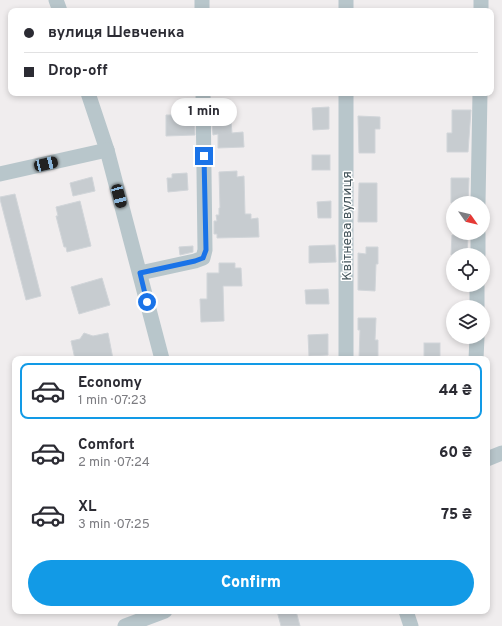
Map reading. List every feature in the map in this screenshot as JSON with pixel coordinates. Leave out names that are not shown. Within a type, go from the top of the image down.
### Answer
[{"type":"street","points":[[89,96],[107,150],[161,356]]},
{"type":"street","points":[[140,273],[195,261],[203,258],[206,250],[203,96]]},
{"type":"street","name":"Квітнева вулиця","points":[[346,96],[346,356]]},
{"type":"street","points":[[478,196],[480,96]]},
{"type":"street","points":[[0,174],[107,150]]},
{"type":"street","points":[[476,356],[477,344]]},
{"type":"street","points":[[490,458],[502,453]]},
{"type":"street","points":[[125,626],[157,614]]},
{"type":"street","points":[[407,614],[411,626]]},
{"type":"building","points":[[329,107],[329,129],[313,130],[312,108]]},
{"type":"building","points":[[452,110],[471,110],[468,152],[447,152],[447,133],[452,133]]},
{"type":"building","points":[[172,111],[194,111],[195,135],[166,136],[166,115],[173,115]]},
{"type":"building","points":[[358,116],[380,117],[380,129],[375,129],[375,153],[359,153]]},
{"type":"building","points":[[231,122],[232,133],[243,132],[244,147],[218,148],[218,134],[213,135],[212,123]]},
{"type":"building","points":[[312,155],[330,155],[330,170],[312,170]]},
{"type":"building","points":[[237,171],[237,177],[244,176],[245,214],[251,214],[251,219],[258,218],[259,237],[217,238],[217,234],[214,234],[214,221],[217,221],[216,215],[219,215],[220,208],[219,172]]},
{"type":"building","points":[[187,173],[188,190],[168,192],[167,178],[172,178],[172,174]]},
{"type":"building","points":[[92,177],[95,191],[73,196],[70,183]]},
{"type":"building","points":[[451,178],[469,178],[468,196],[451,196]]},
{"type":"building","points":[[359,183],[377,183],[377,222],[358,222]]},
{"type":"building","points":[[15,194],[41,296],[26,300],[0,199],[0,197]]},
{"type":"building","points":[[80,201],[91,246],[67,252],[66,247],[64,247],[56,216],[58,216],[56,207]]},
{"type":"building","points":[[331,201],[331,218],[318,218],[317,202]]},
{"type":"building","points":[[452,240],[468,240],[467,248],[451,248]]},
{"type":"building","points":[[335,245],[336,262],[309,263],[309,246]]},
{"type":"building","points":[[193,246],[193,252],[180,255],[179,247]]},
{"type":"building","points":[[366,247],[378,247],[375,291],[358,290],[358,253],[366,254]]},
{"type":"building","points":[[219,263],[235,263],[235,268],[241,268],[242,286],[223,286],[224,321],[201,322],[200,299],[207,299],[207,273],[219,273]]},
{"type":"building","points":[[102,278],[110,305],[79,314],[71,287]]},
{"type":"building","points":[[328,289],[329,304],[306,304],[305,290]]},
{"type":"building","points":[[358,318],[376,318],[375,340],[378,340],[378,356],[359,356],[360,330],[358,330]]},
{"type":"building","points":[[84,333],[93,336],[108,333],[112,356],[74,356],[71,341],[80,339]]},
{"type":"building","points":[[328,334],[328,355],[309,356],[308,335]]},
{"type":"building","points":[[424,343],[440,343],[440,356],[424,356]]},
{"type":"building","points":[[278,614],[297,614],[300,626],[281,626]]},
{"type":"route","points":[[147,302],[140,273],[203,258],[206,250],[204,156]]}]
